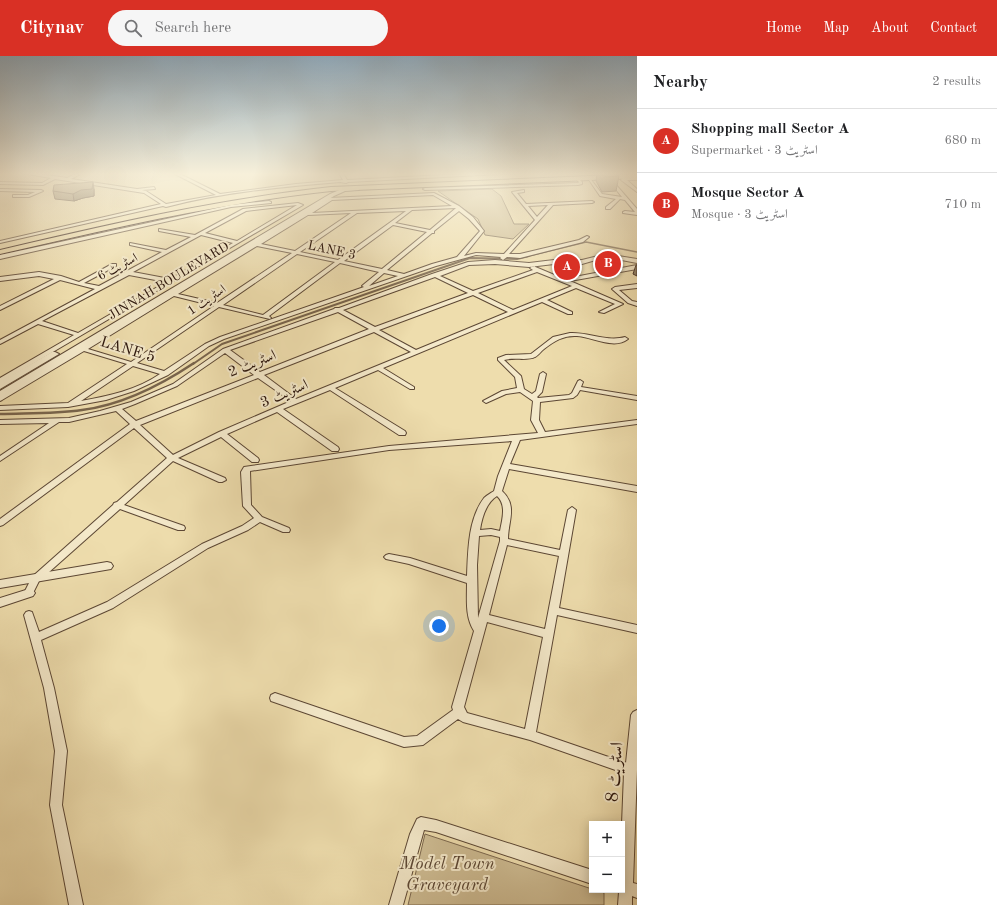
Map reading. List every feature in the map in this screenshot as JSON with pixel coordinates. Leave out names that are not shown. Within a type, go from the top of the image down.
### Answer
[{"type":"highway","points":[[0,246],[142,213]]},
{"type":"highway","points":[[146,213],[112,222],[167,213]]},
{"type":"highway","points":[[15,248],[90,234],[174,213]]},
{"type":"highway","points":[[0,252],[95,227],[37,237]]},
{"type":"street","points":[[0,242],[139,213]]},
{"type":"street","points":[[0,257],[90,234],[198,213]]},
{"type":"street","name":"اسٹریٹ 6","points":[[0,342],[240,213]]},
{"type":"street","name":"اسٹریٹ 6","points":[[258,231],[288,213]]},
{"type":"street","name":"JINNAH BOULEVARD","points":[[0,386],[258,231],[293,213]]},
{"type":"street","name":"JINNAH BOULEVARD","points":[[0,395],[125,322],[229,256],[304,213]]},
{"type":"street","points":[[0,399],[256,244],[271,233],[306,214],[329,213]]},
{"type":"street","name":"اسٹریٹ 1","points":[[68,406],[355,213]]},
{"type":"street","points":[[264,317],[405,213]]},
{"type":"street","points":[[361,289],[432,232],[453,213]]},
{"type":"street","points":[[459,258],[482,232],[471,218],[464,213]]},
{"type":"street","points":[[532,213],[537,220]]},
{"type":"street","points":[[503,259],[544,213]]},
{"type":"street","points":[[391,223],[432,232]]},
{"type":"street","points":[[161,230],[237,242]]},
{"type":"street","points":[[0,381],[79,335],[112,318],[170,281],[258,231]]},
{"type":"street","points":[[0,422],[57,420],[90,416],[149,398],[175,385],[225,350],[434,275],[475,262],[525,255],[581,241],[587,237]]},
{"type":"street","points":[[132,244],[167,252]]},
{"type":"street","name":"LANE 3","points":[[256,244],[404,276]]},
{"type":"street","points":[[222,254],[229,256]]},
{"type":"street","points":[[0,408],[68,406],[92,402],[132,390],[166,374],[215,341],[361,289],[459,258],[482,254],[529,265],[562,281],[620,304],[602,312]]},
{"type":"street","points":[[529,265],[554,262],[582,262],[606,255],[637,261]]},
{"type":"street","points":[[80,283],[114,265]]},
{"type":"street","points":[[562,281],[637,267]]},
{"type":"street","name":"اسٹریٹ 2","points":[[0,523],[133,425],[375,329],[537,270]]},
{"type":"street","points":[[128,273],[170,281]]},
{"type":"street","points":[[1,278],[39,274],[100,288]]},
{"type":"street","points":[[434,275],[513,312]]},
{"type":"street","points":[[0,308],[61,278]]},
{"type":"street","name":"اسٹریٹ 3","points":[[35,579],[172,458],[278,409],[576,286]]},
{"type":"street","points":[[637,290],[634,286],[615,289],[630,302],[637,304]]},
{"type":"street","points":[[174,294],[274,320]]},
{"type":"street","points":[[542,300],[570,313]]},
{"type":"street","points":[[337,310],[416,352]]},
{"type":"street","points":[[38,322],[79,335]]},
{"type":"street","points":[[521,390],[518,376],[500,359],[506,357],[533,356],[551,339],[564,335],[583,334],[615,343],[625,339]]},
{"type":"street","name":"LANE 5","points":[[83,349],[166,374]]},
{"type":"street","points":[[225,350],[296,402]]},
{"type":"street","points":[[379,368],[412,388]]},
{"type":"street","points":[[542,434],[535,420],[535,398],[539,392],[543,374]]},
{"type":"street","points":[[486,401],[504,392],[521,390],[535,398],[568,399],[575,394],[579,385],[637,398]]},
{"type":"street","points":[[330,388],[402,433]]},
{"type":"street","points":[[117,408],[133,425],[172,458],[222,480]]},
{"type":"street","points":[[278,409],[335,449]]},
{"type":"street","points":[[0,459],[57,420]]},
{"type":"street","points":[[286,530],[259,519],[247,506],[245,472],[247,469],[389,448],[517,438],[637,422]]},
{"type":"street","points":[[222,434],[255,460]]},
{"type":"street","points":[[498,492],[517,438]]},
{"type":"street","points":[[506,466],[637,489]]},
{"type":"street","points":[[479,631],[474,623],[472,612],[475,533],[479,514],[485,500],[493,493],[498,492]]},
{"type":"street","points":[[498,492],[503,496],[507,507],[507,521],[504,538],[458,707],[459,712],[463,717],[530,735],[631,770]]},
{"type":"street","points":[[117,505],[181,528]]},
{"type":"street","points":[[530,735],[562,554],[572,510]]},
{"type":"street","points":[[36,638],[110,605],[205,546],[245,528],[259,519]]},
{"type":"street","points":[[475,533],[484,532],[562,554]]},
{"type":"street","points":[[389,557],[410,561],[472,581]]},
{"type":"street","points":[[0,584],[108,566]]},
{"type":"street","points":[[0,603],[29,593],[35,579]]},
{"type":"street","points":[[553,610],[637,629]]},
{"type":"street","points":[[30,615],[49,688],[61,751],[56,805],[76,905]]},
{"type":"street","points":[[483,617],[548,634]]},
{"type":"street","points":[[275,698],[404,742],[419,741],[459,712]]},
{"type":"street","name":"اسٹریٹ 8","points":[[625,905],[628,889],[631,770],[637,728],[637,715]]},
{"type":"street","points":[[396,905],[416,834],[421,823],[436,826],[589,876]]},
{"type":"green space","points":[[469,213],[509,213],[514,224],[529,224],[513,239],[485,235],[478,219]]},
{"type":"green space","name":"Model Town Graveyard","points":[[425,834],[589,888],[589,893],[604,893],[604,905],[408,905]]},
{"type":"waterway","points":[[525,257],[586,242],[637,252]]},
{"type":"waterway","points":[[525,257],[529,256]]},
{"type":"waterway","points":[[193,364],[222,344],[470,258],[517,259],[525,257]]},
{"type":"waterway","points":[[0,414],[51,413],[112,404],[141,393],[194,363]]},
{"type":"place","name":"Mosque Sector A","points":[[608,264]]},
{"type":"place","name":"Shopping mall Sector A","points":[[567,267]]}]
